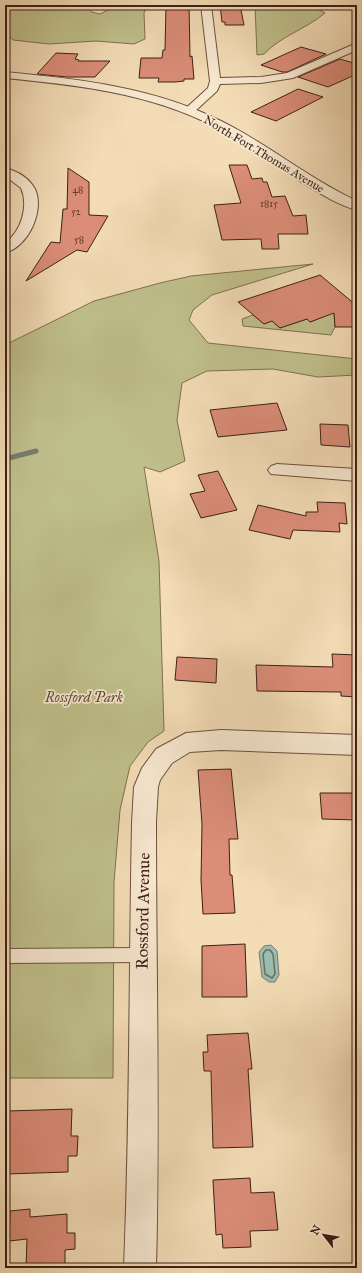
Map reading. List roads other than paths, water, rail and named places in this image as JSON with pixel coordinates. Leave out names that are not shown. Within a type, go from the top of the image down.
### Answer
[{"type":"street","points":[[189,111],[213,89],[214,79],[206,5]]},
{"type":"street","points":[[214,79],[261,80],[294,74],[357,46]]},
{"type":"street","name":"North Fort Thomas Avenue","points":[[6,76],[64,80],[103,87],[160,101],[189,111],[216,123],[310,182],[357,206]]},
{"type":"street","points":[[5,172],[23,182],[30,194],[28,220],[23,233],[15,243],[5,249]]},
{"type":"street","points":[[277,470],[357,475]]},
{"type":"street","name":"Rossford Avenue","points":[[140,1268],[143,1176],[145,798],[150,775],[164,756],[186,743],[221,740],[357,745]]},
{"type":"lane","points":[[5,956],[143,954]]},
{"type":"water","points":[[271,945],[277,951],[279,975],[275,982],[269,982],[262,977],[259,952],[264,946]]},
{"type":"waterway","points":[[5,459],[36,451]]},
{"type":"park label","name":"Rossford Park","points":[[84,697]]}]
